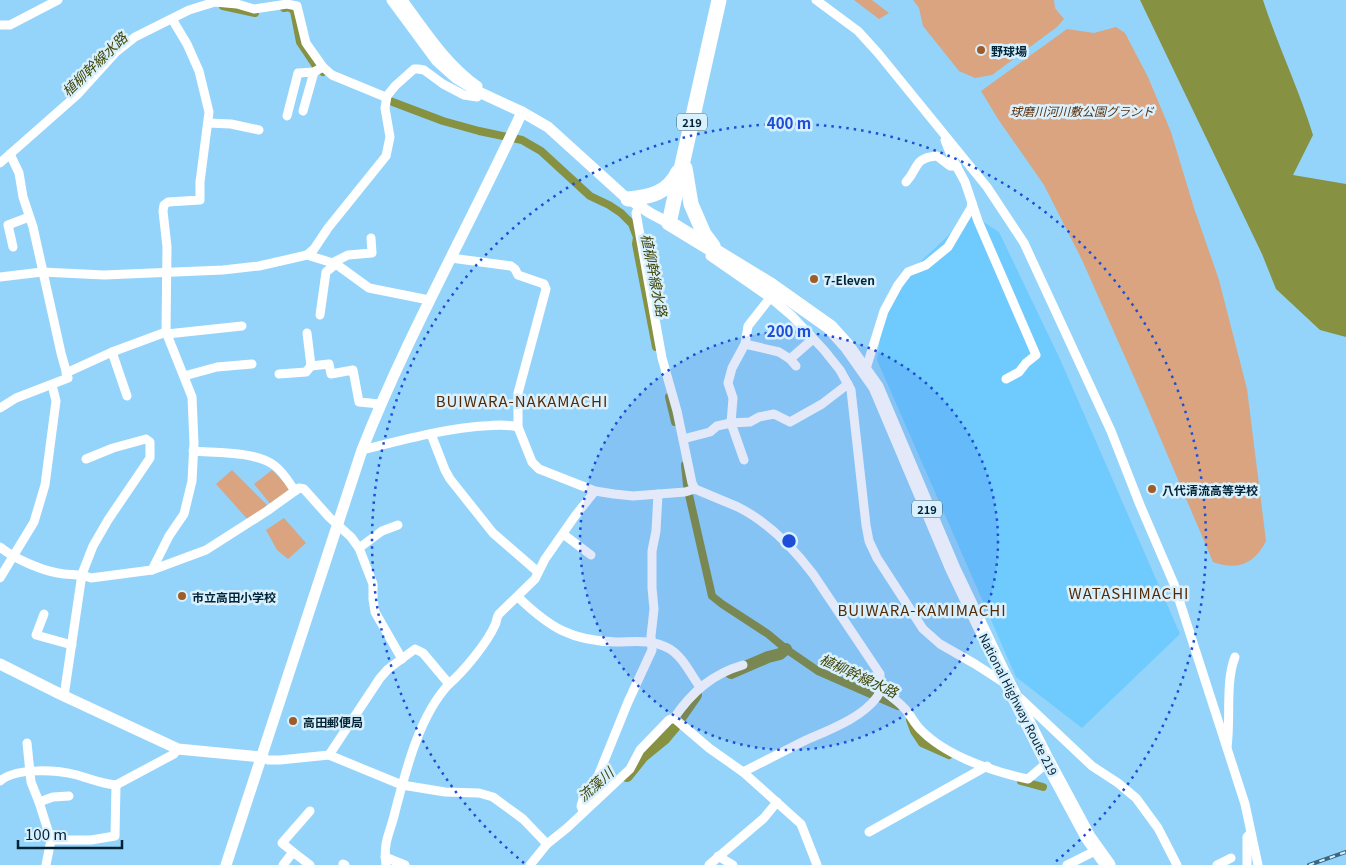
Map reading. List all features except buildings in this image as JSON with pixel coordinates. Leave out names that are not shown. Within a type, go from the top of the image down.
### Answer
[{"type":"highway","name":"219","points":[[669,223],[719,0]]},
{"type":"highway","points":[[634,203],[659,193],[671,184],[683,162]]},
{"type":"highway","points":[[683,162],[691,204],[704,234],[717,252]]},
{"type":"highway","name":"National Highway Route 219","points":[[669,223],[796,302],[830,328],[847,346],[876,387],[953,569],[1048,762],[1088,838],[1108,865]]},
{"type":"street","points":[[0,25],[10,25],[58,0]]},
{"type":"street","points":[[392,0],[437,61],[456,78],[548,127],[634,203],[669,223],[697,248],[770,298],[792,316],[814,339],[840,370],[851,390],[869,541],[877,558],[923,630],[940,644],[1010,686],[1023,701],[1056,730],[1092,766],[1118,783],[1136,798],[1158,828],[1178,865]]},
{"type":"street","points":[[403,0],[436,46],[456,69],[498,100]]},
{"type":"street","points":[[816,0],[844,19],[878,52],[987,187],[1024,243],[1111,431],[1174,584],[1245,804],[1258,865]]},
{"type":"street","points":[[0,163],[11,156],[77,95],[125,43],[173,21],[189,10],[215,1],[254,9],[288,4],[297,6],[306,43],[319,70],[303,111]]},
{"type":"street","points":[[152,570],[169,536],[184,514],[192,481],[193,451],[192,397],[167,333],[167,247],[162,211],[164,205],[168,202],[200,200],[200,182],[208,123],[207,103],[199,71],[187,44],[173,21]]},
{"type":"street","points":[[0,277],[42,272],[104,275],[240,269],[307,254],[314,249],[328,228],[386,156],[390,137],[386,108],[387,96],[395,86],[414,70],[418,69],[424,70],[443,84],[464,95],[477,97],[481,93]]},
{"type":"street","points":[[287,116],[298,73],[319,70],[387,96]]},
{"type":"street","points":[[226,865],[362,450],[380,404],[522,112]]},
{"type":"street","points":[[208,123],[231,124],[259,130]]},
{"type":"street","points":[[941,130],[952,158],[968,188],[978,221],[1036,355],[1018,372],[1006,379]]},
{"type":"street","points":[[0,408],[16,398],[68,378],[23,197],[19,173],[11,156]]},
{"type":"street","points":[[906,182],[912,176],[914,168],[919,161],[928,157],[937,156],[950,166],[957,166]]},
{"type":"street","points":[[634,203],[654,322],[695,489]]},
{"type":"street","points":[[865,372],[884,311],[898,285],[908,272],[926,265],[948,247],[971,208],[972,203]]},
{"type":"street","points":[[13,247],[8,225],[29,217]]},
{"type":"street","points":[[320,315],[326,272],[348,255],[372,253],[371,238]]},
{"type":"street","points":[[307,254],[334,264],[369,288],[429,300]]},
{"type":"street","points":[[450,258],[511,266],[518,275],[544,284],[546,289],[530,352],[518,388],[518,427],[532,462],[539,469],[595,491],[633,496],[685,492],[695,489],[740,508],[769,527],[801,559],[880,674],[881,689],[877,697],[866,707],[834,729],[743,772]]},
{"type":"street","points":[[744,460],[731,423],[733,398],[728,383],[732,368],[745,344],[748,326],[770,298]]},
{"type":"street","points":[[66,373],[112,352],[167,333],[242,326]]},
{"type":"street","points":[[307,333],[312,366]]},
{"type":"street","points":[[745,344],[779,352],[793,362],[814,339]]},
{"type":"street","points":[[112,352],[127,396]]},
{"type":"street","points":[[184,376],[217,367],[252,364]]},
{"type":"street","points":[[279,374],[306,372],[312,366],[329,364],[331,374],[353,370],[359,402],[380,404]]},
{"type":"street","points":[[683,439],[701,436],[717,426],[750,422],[759,417],[774,414],[790,422],[822,404],[848,384]]},
{"type":"street","points":[[0,578],[34,522],[45,485],[56,401],[52,385]]},
{"type":"street","points":[[362,450],[431,434],[498,425],[518,427]]},
{"type":"street","points":[[431,434],[450,479],[493,533],[538,572]]},
{"type":"street","points":[[64,696],[82,574],[93,546],[108,520],[150,458],[150,442],[146,439],[113,448],[86,459]]},
{"type":"street","points":[[193,451],[241,455],[261,459],[275,466],[295,491]]},
{"type":"street","points":[[0,547],[14,557],[49,571],[63,574],[82,574],[91,578],[152,570],[206,550],[299,488],[304,489],[329,516],[352,536],[359,548],[373,584],[375,612],[402,659]]},
{"type":"street","points":[[405,865],[385,861],[386,840],[402,785],[425,722],[439,696],[484,645],[497,622],[499,614],[535,579],[545,559],[595,491]]},
{"type":"street","points":[[583,811],[581,806],[583,799],[598,776],[628,702],[652,650],[654,609],[652,551],[656,531],[658,494]]},
{"type":"street","points":[[359,548],[382,531],[398,525]]},
{"type":"street","points":[[563,534],[591,555]]},
{"type":"street","points":[[518,597],[551,626],[572,636],[615,642],[638,640],[671,650],[678,656],[700,687]]},
{"type":"street","points":[[44,614],[36,635],[72,645]]},
{"type":"street","points":[[329,755],[380,678],[388,669],[415,650],[419,650],[450,684]]},
{"type":"street","points":[[1227,750],[1230,728],[1230,670],[1235,657]]},
{"type":"street","points":[[0,664],[178,749],[268,760],[329,755],[402,785],[445,792],[478,793],[493,797],[523,819],[547,844]]},
{"type":"street","points":[[530,865],[547,844],[630,769],[640,750],[669,720],[674,718],[693,692],[728,670],[743,665]]},
{"type":"street","points":[[881,689],[906,710],[921,731],[943,748],[1004,773],[1028,779],[1048,762]]},
{"type":"street","points":[[674,718],[709,748],[743,772],[801,824],[817,865]]},
{"type":"street","points":[[27,744],[32,782],[51,840],[46,865]]},
{"type":"street","points":[[0,781],[11,774],[31,772],[66,773],[106,785],[116,785],[174,754],[178,749]]},
{"type":"street","points":[[869,832],[987,766]]},
{"type":"street","points":[[51,840],[91,840],[115,836],[116,785]]},
{"type":"street","points":[[39,802],[53,797],[69,796]]},
{"type":"street","points":[[708,865],[764,818],[777,802]]},
{"type":"street","points":[[310,811],[282,843],[310,865]]},
{"type":"street","points":[[1247,865],[1247,838],[1251,833]]},
{"type":"street","points":[[1067,865],[1098,850]]},
{"type":"street","points":[[283,865],[293,852]]},
{"type":"street","points":[[718,856],[733,865]]},
{"type":"street","points":[[1217,865],[1231,858]]},
{"type":"shaded area","points":[[1140,0],[1263,0],[1313,135],[1293,175],[1346,184],[1346,337],[1320,330],[1276,289],[1262,254]]},
{"type":"shaded area","points":[[971,214],[999,232],[1060,359],[1180,634],[1082,728],[1016,677],[877,360],[883,318],[916,266]]},
{"type":"green space","points":[[854,0],[872,0],[889,13],[879,19]]},
{"type":"green space","name":"野球場","points":[[913,0],[1054,0],[1055,8],[1064,19],[1057,27],[992,75],[975,78],[959,71],[923,26],[919,8]]},
{"type":"green space","name":"球磨川河川敷公園グランド","points":[[1116,27],[1125,33],[1148,77],[1171,132],[1194,208],[1219,280],[1247,389],[1266,541],[1262,549],[1244,564],[1230,566],[1213,562],[1082,260],[1044,185],[981,91],[1067,29],[1094,33]]},
{"type":"green space","points":[[232,470],[269,507],[249,521],[216,484]]},
{"type":"green space","points":[[272,470],[293,491],[272,506],[254,484]]},
{"type":"green space","points":[[284,518],[306,543],[288,559],[277,550],[266,530]]},
{"type":"waterway","name":"植柳幹線水路","points":[[223,6],[255,13]]},
{"type":"waterway","name":"植柳幹線水路","points":[[284,8],[289,7],[294,11],[300,42],[316,66],[323,72]]},
{"type":"waterway","name":"植柳幹線水路","points":[[390,101],[443,121],[522,140],[541,151],[590,196],[621,213],[632,224],[637,237],[636,244],[656,347]]},
{"type":"waterway","name":"植柳幹線水路","points":[[669,397],[675,422]]},
{"type":"waterway","name":"植柳幹線水路","points":[[685,465],[687,485]]},
{"type":"waterway","name":"植柳幹線水路","points":[[689,495],[712,596],[818,671],[898,706]]},
{"type":"waterway","name":"流藻川","points":[[731,673],[768,657],[780,654],[786,649]]},
{"type":"waterway","name":"流藻川","points":[[680,718],[696,695]]},
{"type":"waterway","name":"植柳幹線水路","points":[[910,720],[914,731],[922,743],[949,755]]},
{"type":"waterway","name":"流藻川","points":[[627,776],[643,756],[665,738],[675,726]]},
{"type":"waterway","name":"植柳幹線水路","points":[[1021,781],[1043,787]]},
{"type":"railway","points":[[1309,865],[1346,852]]},
{"type":"place","name":"野球場","points":[[981,50]]},
{"type":"place","name":"7-Eleven","points":[[814,279]]},
{"type":"place","name":"八代清流高等学校","points":[[1152,489]]},
{"type":"place","name":"市立高田小学校","points":[[182,596]]},
{"type":"place","name":"高田郵便局","points":[[293,721]]},
{"type":"district","name":"BUIWARA-NAKAMACHI","points":[[522,400]]},
{"type":"district","name":"WATASHIMACHI","points":[[1129,592]]},
{"type":"district","name":"BUIWARA-KAMIMACHI","points":[[922,609]]}]
